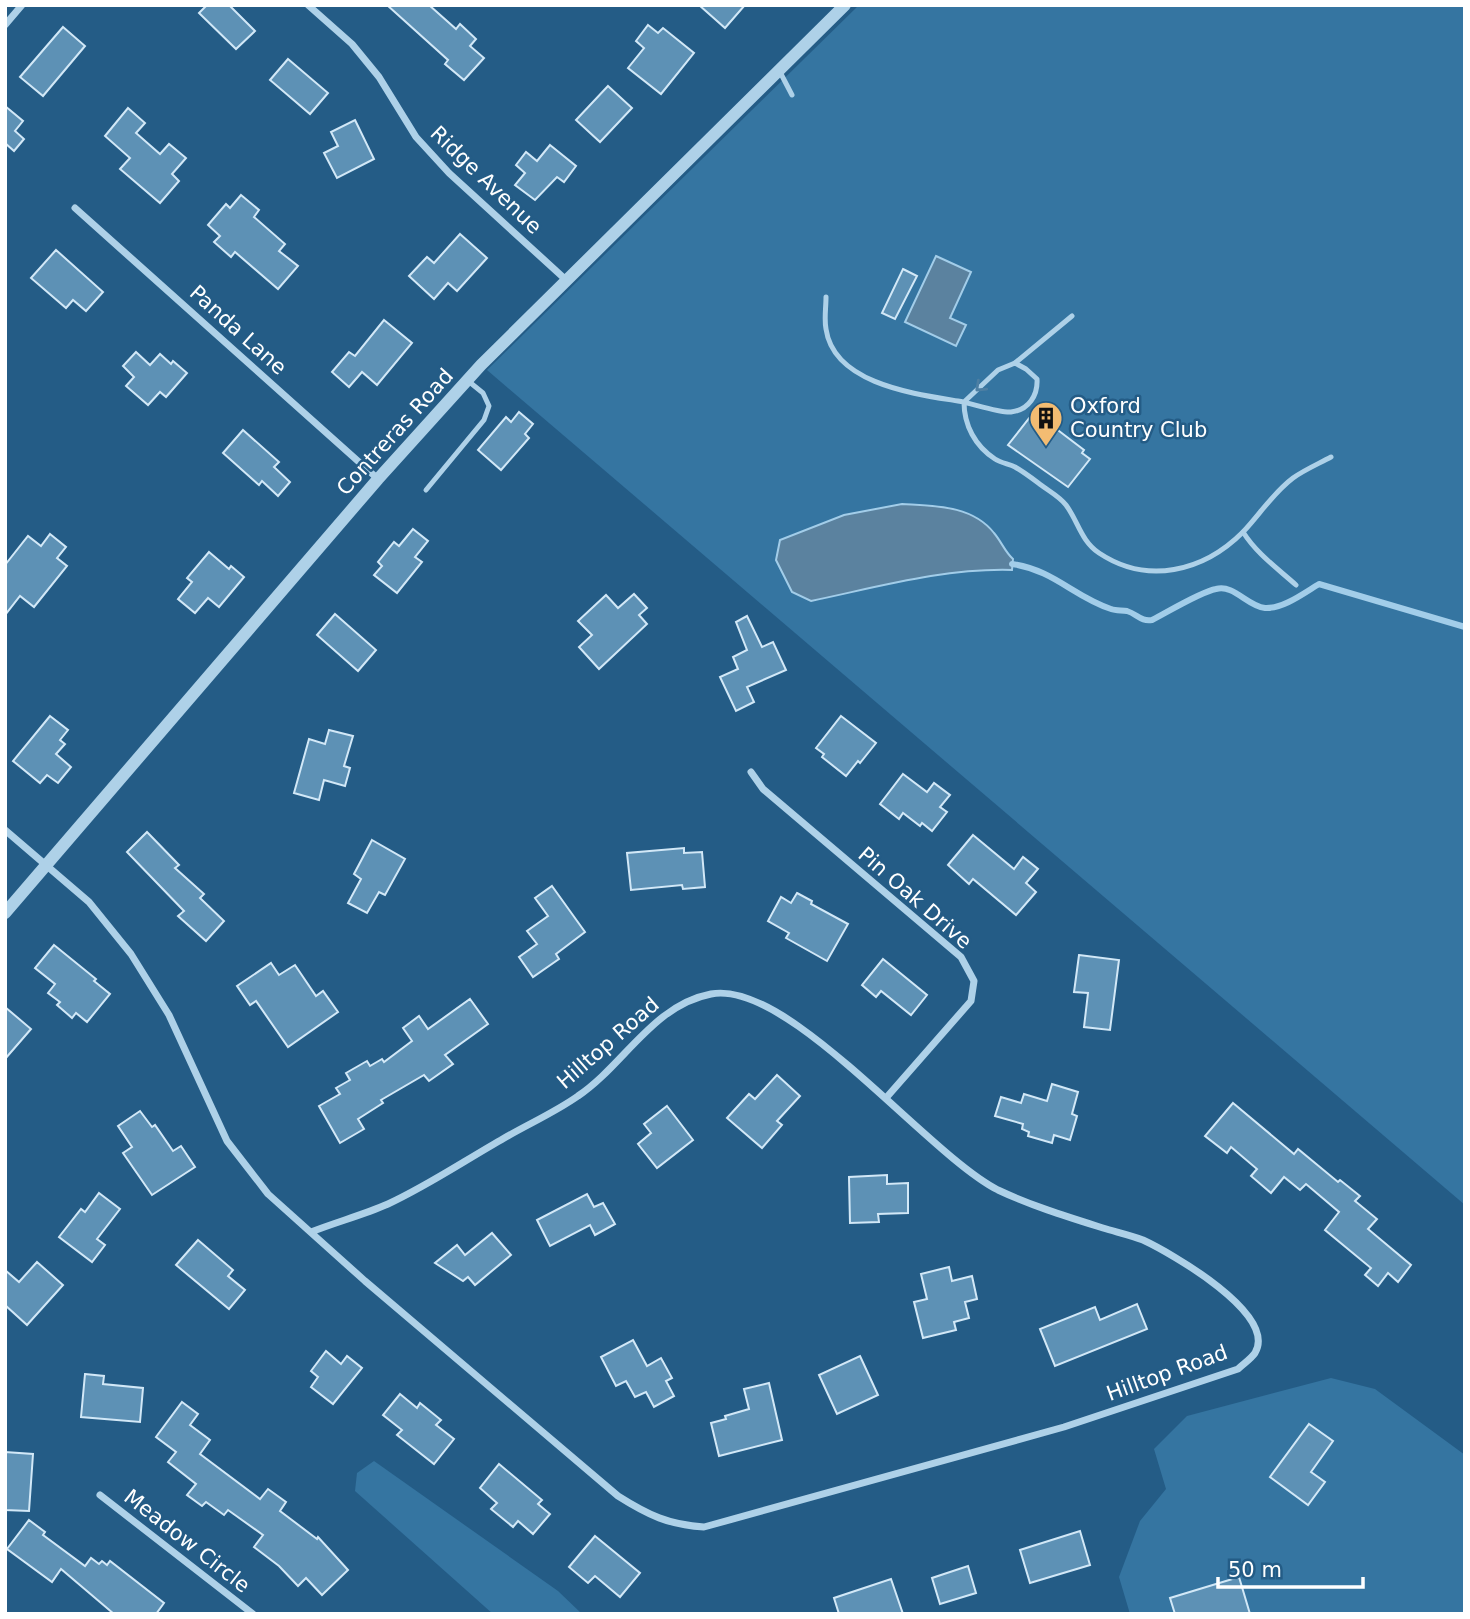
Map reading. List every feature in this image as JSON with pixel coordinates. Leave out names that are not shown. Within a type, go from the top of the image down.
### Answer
[{"type":"street","points":[[5,25],[22,5]]},
{"type":"street","name":"Ridge Avenue","points":[[308,5],[352,44],[372,69],[416,137],[449,173],[565,279]]},
{"type":"street","name":"Contreras Road","points":[[5,913],[377,479],[467,380],[565,279],[845,5]]},
{"type":"street","name":"Panda Lane","points":[[75,208],[377,479]]},
{"type":"street","name":"Pin Oak Drive","points":[[751,772],[763,789],[961,957],[974,981],[971,1001],[886,1098]]},
{"type":"street","name":"Hilltop Road","points":[[5,831],[89,902],[131,954],[169,1015],[227,1141],[268,1194],[310,1232],[365,1281],[618,1496],[648,1514],[680,1526],[705,1527],[1064,1427],[1238,1369],[1255,1352],[1259,1338],[1251,1317],[1236,1301],[1189,1267],[1142,1240],[1041,1208],[996,1189],[957,1162],[828,1048],[780,1015],[748,998],[714,993],[685,1002],[657,1021],[607,1074],[577,1097],[388,1204],[310,1232]]},
{"type":"street","name":"Meadow Circle","points":[[100,1495],[253,1614]]},
{"type":"lane","points":[[779,70],[792,95]]},
{"type":"lane","points":[[826,297],[826,330],[831,346],[854,370],[875,383],[916,394],[1010,412],[1028,405],[1038,392],[1037,379],[1015,363]]},
{"type":"lane","points":[[1072,316],[1015,363],[998,370],[964,402],[964,418],[983,449],[997,461],[1013,466],[1066,504],[1084,539],[1096,551],[1117,563],[1145,570],[1174,571],[1195,565],[1217,553],[1243,532],[1260,510],[1294,477],[1331,457]]},
{"type":"lane","points":[[426,490],[484,419],[489,406],[483,393],[467,380]]},
{"type":"lane","points":[[1243,532],[1263,558],[1296,585]]},
{"type":"shaded area","points":[[859,5],[1465,5],[1465,1205],[487,370]]},
{"type":"shaded area","points":[[936,256],[971,272],[950,318],[966,325],[956,346],[905,322]]},
{"type":"shaded area","points":[[902,504],[952,509],[975,517],[994,533],[1013,559],[1012,570],[936,575],[811,601],[792,592],[776,560],[780,540],[844,515]]},
{"type":"shaded area","points":[[1331,1378],[1375,1389],[1465,1455],[1465,1614],[1130,1614],[1119,1577],[1140,1521],[1166,1489],[1154,1449],[1187,1416]]},
{"type":"shaded area","points":[[374,1461],[558,1591],[582,1614],[493,1614],[355,1491],[357,1473]]},
{"type":"building","points":[[207,5],[229,5],[255,31],[236,49],[199,13]]},
{"type":"building","points":[[387,5],[429,5],[456,29],[460,24],[476,39],[470,46],[484,58],[464,80],[445,64],[448,60]]},
{"type":"building","points":[[699,5],[745,5],[725,28]]},
{"type":"building","points":[[648,25],[658,33],[663,28],[694,53],[661,94],[628,68],[644,48],[636,41]]},
{"type":"building","points":[[63,27],[85,46],[43,96],[20,77]]},
{"type":"building","points":[[288,59],[328,93],[310,114],[270,80]]},
{"type":"building","points":[[608,86],[632,108],[600,142],[576,120]]},
{"type":"building","points":[[5,106],[23,121],[15,131],[24,139],[14,151],[5,143]]},
{"type":"building","points":[[128,108],[145,123],[136,133],[160,154],[169,144],[186,158],[172,174],[179,181],[160,203],[120,169],[130,158],[105,136]]},
{"type":"building","points":[[355,120],[374,159],[337,178],[324,153],[338,146],[331,132]]},
{"type":"building","points":[[550,145],[576,166],[564,182],[557,177],[535,200],[515,185],[525,173],[516,165],[526,152],[537,161]]},
{"type":"building","points":[[241,195],[259,210],[254,217],[285,244],[279,251],[298,266],[278,289],[235,252],[231,257],[214,242],[220,236],[208,225],[226,204],[230,208]]},
{"type":"building","points":[[460,234],[487,258],[457,291],[448,283],[434,299],[409,276],[427,257],[434,263]]},
{"type":"building","points":[[56,250],[103,292],[86,311],[73,300],[66,308],[31,278]]},
{"type":"building","points":[[903,269],[917,276],[895,319],[882,313]]},
{"type":"building","points":[[384,320],[412,343],[377,385],[362,372],[349,387],[332,372],[349,352],[355,356]]},
{"type":"building","points":[[136,352],[150,365],[160,354],[187,373],[166,397],[160,392],[148,405],[126,386],[134,377],[123,366]]},
{"type":"building","points":[[519,412],[533,424],[525,434],[529,438],[501,470],[478,450],[506,417],[511,422]]},
{"type":"building","name":"Oxford Country Club","points":[[1034,412],[1084,450],[1082,453],[1090,459],[1068,487],[1008,445]]},
{"type":"building","points":[[243,430],[279,462],[274,467],[290,482],[278,496],[262,481],[259,485],[223,453]]},
{"type":"building","points":[[413,529],[428,541],[415,557],[422,562],[397,593],[374,575],[382,566],[378,562],[394,542],[399,546]]},
{"type":"building","points":[[50,534],[66,547],[57,558],[67,566],[34,607],[20,596],[5,615],[5,565],[28,536],[41,546]]},
{"type":"building","points":[[209,552],[229,569],[231,566],[244,577],[219,607],[208,598],[195,613],[178,599],[192,582],[187,578]]},
{"type":"building","points":[[634,594],[647,608],[639,615],[647,624],[599,669],[579,647],[592,635],[578,621],[606,595],[618,608]]},
{"type":"building","points":[[335,614],[376,650],[358,671],[317,635]]},
{"type":"building","points":[[747,616],[762,647],[773,642],[786,670],[747,687],[754,702],[736,711],[720,677],[738,669],[733,657],[747,650],[736,622]]},
{"type":"building","points":[[50,716],[68,730],[60,740],[65,744],[56,754],[71,767],[58,783],[47,775],[40,783],[13,761]]},
{"type":"building","points":[[841,716],[876,743],[846,776],[822,757],[824,754],[816,748]]},
{"type":"building","points":[[329,730],[353,736],[344,766],[350,768],[345,786],[324,780],[319,800],[294,793],[309,739],[325,744]]},
{"type":"building","points":[[903,774],[927,792],[934,783],[950,795],[940,807],[947,812],[932,831],[903,813],[899,819],[880,804]]},
{"type":"building","points":[[147,832],[179,865],[175,868],[204,894],[200,898],[224,921],[206,941],[178,916],[184,911],[127,852]]},
{"type":"building","points":[[973,835],[1014,869],[1023,857],[1038,869],[1026,883],[1036,892],[1016,915],[973,879],[969,884],[948,865]]},
{"type":"building","points":[[372,840],[405,859],[385,895],[379,892],[367,913],[348,903],[361,879],[354,874]]},
{"type":"building","points":[[684,848],[684,853],[702,852],[705,887],[683,889],[682,885],[631,890],[627,853]]},
{"type":"building","points":[[552,886],[585,932],[556,954],[559,959],[533,977],[519,957],[537,944],[527,931],[548,916],[535,898]]},
{"type":"building","points":[[797,893],[812,901],[811,904],[848,924],[827,961],[786,938],[789,933],[768,921],[781,897],[791,903]]},
{"type":"building","points":[[54,945],[110,994],[87,1022],[76,1013],[72,1018],[57,1005],[60,1002],[48,993],[55,984],[35,968]]},
{"type":"building","points":[[1079,955],[1119,960],[1110,1030],[1084,1027],[1088,993],[1074,992]]},
{"type":"building","points":[[883,959],[927,995],[911,1015],[881,991],[876,997],[862,985]]},
{"type":"building","points":[[271,963],[279,975],[295,965],[316,996],[323,991],[338,1012],[288,1047],[256,1001],[250,1005],[237,986]]},
{"type":"building","points":[[470,999],[488,1024],[445,1055],[453,1064],[429,1081],[424,1075],[381,1100],[383,1103],[358,1119],[364,1129],[340,1143],[319,1106],[340,1094],[336,1088],[350,1080],[346,1073],[367,1061],[370,1066],[382,1059],[384,1062],[412,1041],[403,1028],[419,1016],[428,1029]]},
{"type":"building","points":[[5,1007],[31,1029],[5,1059]]},
{"type":"building","points":[[777,1075],[800,1096],[777,1121],[782,1125],[762,1148],[727,1118],[749,1094],[755,1099]]},
{"type":"building","points":[[1052,1084],[1078,1092],[1072,1114],[1077,1116],[1070,1140],[1054,1135],[1052,1143],[1028,1136],[1029,1132],[1022,1129],[1023,1124],[995,1116],[1001,1097],[1021,1103],[1024,1094],[1047,1101]]},
{"type":"building","points":[[1233,1103],[1294,1154],[1298,1149],[1338,1182],[1340,1180],[1360,1196],[1355,1201],[1377,1219],[1368,1229],[1411,1265],[1398,1282],[1388,1273],[1378,1286],[1365,1275],[1371,1268],[1325,1230],[1339,1212],[1306,1184],[1300,1190],[1284,1177],[1271,1193],[1251,1176],[1257,1169],[1231,1147],[1227,1153],[1205,1136]]},
{"type":"building","points":[[667,1106],[693,1140],[657,1168],[638,1144],[651,1133],[644,1124]]},
{"type":"building","points":[[140,1111],[152,1127],[155,1125],[173,1151],[181,1146],[195,1167],[152,1195],[123,1153],[132,1147],[118,1126]]},
{"type":"building","points":[[887,1175],[887,1184],[908,1183],[908,1213],[878,1214],[879,1222],[850,1223],[849,1177]]},
{"type":"building","points":[[99,1193],[120,1209],[97,1239],[105,1245],[92,1262],[59,1237],[81,1209],[85,1212]]},
{"type":"building","points":[[587,1194],[594,1207],[603,1203],[615,1224],[595,1235],[590,1225],[550,1246],[537,1220]]},
{"type":"building","points":[[492,1233],[511,1255],[475,1285],[468,1277],[463,1281],[435,1263],[457,1245],[465,1255]]},
{"type":"building","points":[[198,1240],[233,1270],[228,1276],[245,1290],[229,1309],[176,1265]]},
{"type":"building","points":[[37,1262],[63,1285],[27,1325],[5,1305],[5,1270],[19,1282]]},
{"type":"building","points":[[949,1267],[952,1281],[972,1276],[977,1299],[965,1302],[969,1318],[954,1322],[956,1330],[923,1338],[914,1302],[927,1299],[921,1274]]},
{"type":"building","points":[[1137,1304],[1147,1329],[1055,1366],[1040,1329],[1095,1307],[1100,1320]]},
{"type":"building","points":[[633,1340],[647,1366],[661,1358],[672,1378],[666,1381],[674,1396],[654,1407],[646,1392],[635,1397],[626,1381],[616,1386],[601,1357]]},
{"type":"building","points":[[326,1351],[341,1364],[347,1356],[362,1368],[333,1404],[311,1387],[318,1377],[311,1371]]},
{"type":"building","points":[[860,1356],[878,1395],[837,1414],[819,1375]]},
{"type":"building","points":[[85,1374],[104,1376],[103,1384],[143,1388],[140,1422],[81,1417]]},
{"type":"building","points":[[769,1383],[782,1440],[719,1456],[711,1423],[749,1409],[744,1389]]},
{"type":"building","points":[[400,1394],[417,1408],[420,1403],[441,1420],[436,1425],[454,1439],[434,1464],[397,1435],[402,1430],[383,1415]]},
{"type":"building","points":[[182,1402],[198,1414],[190,1425],[210,1440],[200,1454],[260,1499],[268,1489],[286,1502],[280,1511],[317,1539],[318,1537],[348,1570],[322,1595],[306,1578],[298,1586],[279,1566],[254,1547],[263,1535],[228,1510],[224,1515],[206,1502],[202,1506],[187,1495],[196,1484],[168,1462],[176,1452],[156,1437]]},
{"type":"building","points":[[1309,1424],[1333,1441],[1311,1472],[1325,1482],[1308,1505],[1270,1477]]},
{"type":"building","points":[[5,1452],[33,1454],[29,1511],[5,1510]]},
{"type":"building","points":[[499,1464],[542,1500],[538,1504],[550,1514],[533,1534],[518,1521],[513,1527],[491,1509],[497,1503],[480,1488]]},
{"type":"building","points":[[29,1520],[45,1532],[43,1535],[85,1566],[91,1558],[99,1564],[102,1561],[107,1565],[110,1561],[164,1603],[156,1614],[114,1614],[61,1569],[52,1582],[7,1549]]},
{"type":"building","points":[[1080,1531],[1090,1565],[1030,1583],[1020,1550]]},
{"type":"building","points":[[595,1536],[640,1573],[620,1597],[595,1576],[588,1583],[569,1567]]},
{"type":"building","points":[[968,1566],[976,1593],[940,1604],[932,1578]]},
{"type":"building","points":[[1239,1577],[1250,1614],[1175,1614],[1170,1598]]},
{"type":"building","points":[[891,1579],[903,1614],[839,1614],[834,1598]]},
{"type":"waterway","points":[[1012,564],[1040,572],[1098,604],[1113,610],[1127,611],[1145,620],[1152,620],[1216,589],[1235,592],[1258,606],[1272,608],[1319,584],[1465,627]]},
{"type":"place","name":"Oxford Country Club","points":[[1046,448]]}]
